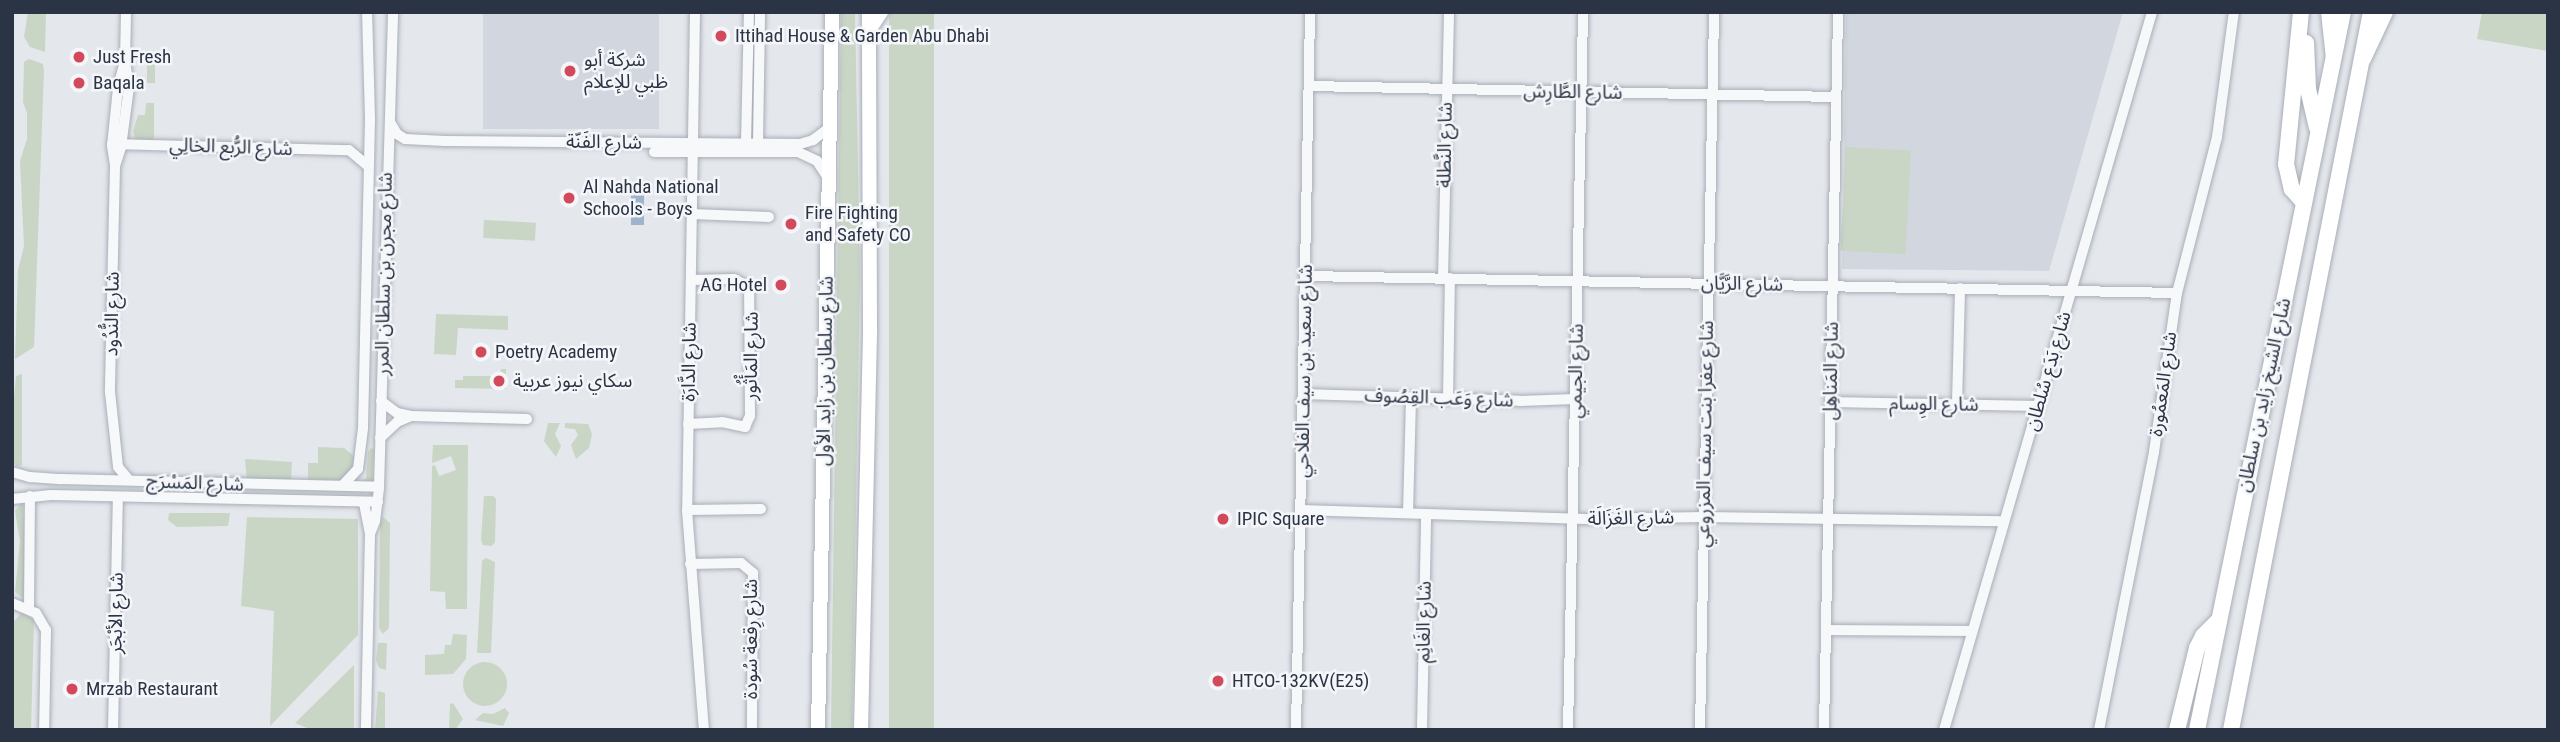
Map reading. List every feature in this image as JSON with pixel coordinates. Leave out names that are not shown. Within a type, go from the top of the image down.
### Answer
[{"type":"highway","points":[[2301,12],[2286,164],[2292,189],[2304,202]]},
{"type":"highway","points":[[2309,12],[2306,75],[2319,131]]},
{"type":"highway","name":"شارع الشيخ زايد بن سلطان","points":[[2197,730],[2343,12]]},
{"type":"highway","name":"شارع الشيخ زايد بن سلطان","points":[[2231,730],[2371,12]]},
{"type":"highway","points":[[2178,730],[2197,648],[2207,630],[2218,621]]},
{"type":"main road","points":[[861,730],[870,327],[869,12]]},
{"type":"main road","points":[[869,30],[881,12]]},
{"type":"main road","name":"شارع الشيخ زايد بن سلطان","points":[[2328,12],[2333,62]]},
{"type":"main road","name":"شارع الشيخ زايد بن سلطان","points":[[2360,66],[2386,12]]},
{"type":"main road","name":"شارع سلطان بن زايد الأول","points":[[818,730],[830,17]]},
{"type":"street","name":"شارع النُّدُود","points":[[126,12],[125,61],[119,83],[115,166],[110,392],[116,461],[120,472],[129,481]]},
{"type":"street","name":"شارع مجرن بن سلطان المرر","points":[[344,485],[356,474],[360,464],[363,428],[369,134],[367,12]]},
{"type":"street","name":"شارع مجرن بن سلطان المرر","points":[[370,534],[379,486],[393,12]]},
{"type":"street","name":"شارع الدَّارَة","points":[[695,12],[687,510],[704,730]]},
{"type":"street","points":[[749,12],[752,143]]},
{"type":"street","points":[[752,143],[760,12]]},
{"type":"street","name":"شارع سعيد بن سيف الفلاحي","points":[[1296,730],[1307,276],[1310,12]]},
{"type":"street","name":"شارع النَّطلة","points":[[1448,400],[1446,90],[1449,12]]},
{"type":"street","name":"شارع الجيمي","points":[[1568,730],[1583,12]]},
{"type":"street","name":"شارع عفرا بنت سيف المزروعي","points":[[1700,730],[1714,12]]},
{"type":"street","name":"شارع المَناهِل","points":[[1824,730],[1838,12]]},
{"type":"street","name":"شارع بَدَع سُلطان","points":[[1944,730],[2152,12]]},
{"type":"street","name":"شارع المَعمُورة","points":[[2099,730],[2154,452],[2177,293],[2217,137],[2234,12]]},
{"type":"street","name":"شارع المَعمُورة","points":[[2232,40],[2241,12]]},
{"type":"street","name":"شارع الطَّارِش","points":[[1310,86],[1836,97]]},
{"type":"street","name":"شارع الفَنّة","points":[[388,115],[397,134],[410,139],[798,152],[817,161],[829,180]]},
{"type":"street","name":"شارع الفَنّة","points":[[654,152],[752,143],[806,142],[829,128]]},
{"type":"street","points":[[368,166],[359,155],[349,150],[369,134]]},
{"type":"street","name":"شارع الرُّبع الخالِي","points":[[117,144],[349,150]]},
{"type":"street","points":[[692,214],[769,217]]},
{"type":"street","name":"شارع الرَّيَّان","points":[[1307,276],[2177,293]]},
{"type":"street","name":"شارع المَأْثُور","points":[[688,424],[722,422],[745,427],[750,416],[749,287],[734,279],[691,280]]},
{"type":"street","points":[[1957,404],[1960,288]]},
{"type":"street","name":"شارع وَعَب القِصُوف","points":[[1303,394],[1448,400],[1575,399]]},
{"type":"street","points":[[1408,513],[1411,399]]},
{"type":"street","points":[[381,401],[391,410],[411,416],[527,419]]},
{"type":"street","name":"شارع الوِسام","points":[[1830,402],[2038,406]]},
{"type":"street","points":[[363,428],[380,434],[411,416]]},
{"type":"street","points":[[101,480],[116,461]]},
{"type":"street","name":"شارع المَسْرَج","points":[[12,472],[30,477],[101,480],[379,486]]},
{"type":"street","points":[[60,496],[61,478]]},
{"type":"street","points":[[281,501],[277,494],[283,485]]},
{"type":"street","points":[[29,609],[30,496]]},
{"type":"street","name":"شارع المَسْرَج","points":[[12,499],[60,496],[378,502]]},
{"type":"street","name":"شارع الأبْجَر","points":[[113,730],[118,497]]},
{"type":"street","name":"شارع مجرن بن سلطان المرر","points":[[364,503],[370,534],[366,730]]},
{"type":"street","points":[[687,510],[761,509]]},
{"type":"street","name":"شارع الغَزَالَة","points":[[1301,510],[1573,518],[2004,521]]},
{"type":"street","name":"شارع الغَانِم","points":[[1422,730],[1426,514]]},
{"type":"street","name":"شارع رِقعة سُودة","points":[[690,564],[741,563],[752,573],[752,730]]},
{"type":"street","points":[[12,603],[29,609],[41,618],[47,637],[44,730]]},
{"type":"street","points":[[1826,630],[1972,631]]},
{"type":"shaded area","name":"شركة أبو ظبي للإعلام","points":[[483,12],[659,12],[659,129],[483,129]]},
{"type":"shaded area","points":[[1846,12],[2123,12],[2049,271],[1842,269]]},
{"type":"green space","points":[[28,12],[46,12],[45,52],[30,47],[24,37]]},
{"type":"green space","points":[[841,12],[855,12],[860,277],[852,730],[831,730]]},
{"type":"green space","points":[[889,12],[934,12],[934,730],[889,730]]},
{"type":"green space","points":[[2482,12],[2548,12],[2548,51],[2477,39]]},
{"type":"green space","points":[[147,55],[155,55],[155,83],[147,83]]},
{"type":"green space","points":[[29,59],[43,64],[44,71],[34,347],[15,359],[18,270],[24,246],[20,161],[27,139],[27,113],[23,102],[24,62]]},
{"type":"green space","points":[[146,103],[154,103],[154,143],[137,143],[133,132],[138,115],[145,115]]},
{"type":"green space","points":[[1846,147],[1911,150],[1905,254],[1841,251]]},
{"type":"green space","points":[[484,220],[536,223],[535,241],[483,238]]},
{"type":"green space","points":[[436,314],[508,316],[508,330],[458,328],[456,355],[434,354]]},
{"type":"green space","points":[[501,369],[506,369],[506,389],[455,388],[455,380],[463,380],[463,376],[500,376]]},
{"type":"green space","points":[[22,374],[22,465],[17,466],[13,461],[13,409],[16,376]]},
{"type":"green space","points":[[548,423],[560,423],[555,434],[561,446],[556,457],[544,441]]},
{"type":"green space","points":[[565,423],[588,424],[592,434],[589,448],[576,459],[571,445],[578,435],[575,429],[565,428]]},
{"type":"green space","points":[[433,445],[468,445],[467,609],[446,609],[445,592],[430,591],[432,466],[435,465],[439,476],[456,470],[451,456],[432,463]]},
{"type":"green space","points":[[318,447],[344,448],[354,456],[358,471],[350,483],[308,483],[308,463],[318,463]]},
{"type":"green space","points":[[371,448],[374,449],[372,487],[362,483],[366,479],[368,452]]},
{"type":"green space","points":[[245,459],[292,462],[291,482],[247,482]]},
{"type":"green space","points":[[484,496],[493,496],[496,499],[495,542],[492,546],[483,545],[481,540]]},
{"type":"green space","points":[[21,503],[26,593],[23,598],[15,592],[20,541],[15,511]]},
{"type":"green space","points":[[169,513],[230,513],[228,526],[177,527],[168,520]]},
{"type":"green space","points":[[247,517],[358,519],[358,635],[270,726],[274,611],[241,606]]},
{"type":"green space","points":[[383,517],[390,523],[389,628],[383,634],[379,628],[380,523]]},
{"type":"green space","points":[[486,558],[495,562],[491,653],[477,653],[482,561]]},
{"type":"green space","points":[[22,612],[34,620],[31,730],[12,730],[14,621]]},
{"type":"green space","points":[[453,634],[467,635],[466,659],[453,674],[425,675],[425,655],[444,654],[445,645],[451,645]]},
{"type":"green space","points":[[378,643],[387,643],[386,670],[379,668],[376,660]]},
{"type":"green space","points":[[485,662],[501,668],[507,684],[501,700],[485,706],[469,700],[463,684],[469,668]]},
{"type":"green space","points":[[354,665],[354,730],[312,730],[295,723]]},
{"type":"green space","points":[[378,691],[385,693],[385,730],[375,730]]},
{"type":"green space","points":[[453,703],[463,719],[455,730],[449,730],[450,704]]},
{"type":"green space","points":[[505,708],[509,713],[503,726],[475,720],[483,713],[493,714]]},
{"type":"water","points":[[631,191],[644,191],[644,225],[631,225]]},
{"type":"place","name":"Ittihad House & Garden Abu Dhabi","points":[[721,36]]},
{"type":"place","name":"Just Fresh","points":[[79,57]]},
{"type":"place","name":"شركة أبو ظبي للإعلام","points":[[570,71]]},
{"type":"place","name":"Baqala","points":[[79,83]]},
{"type":"place","name":"Al Nahda National Schools - Boys","points":[[569,198]]},
{"type":"place","name":"Fire Fighting and Safety CO","points":[[791,224]]},
{"type":"place","name":"AG Hotel","points":[[781,285]]},
{"type":"place","name":"Poetry Academy","points":[[481,352]]},
{"type":"place","name":"سكاي نيوز عربية","points":[[499,381]]},
{"type":"place","name":"IPIC Square","points":[[1223,519]]},
{"type":"place","name":"HTCO-132KV(E25)","points":[[1218,681]]},
{"type":"place","name":"Mrzab Restaurant","points":[[72,689]]}]
